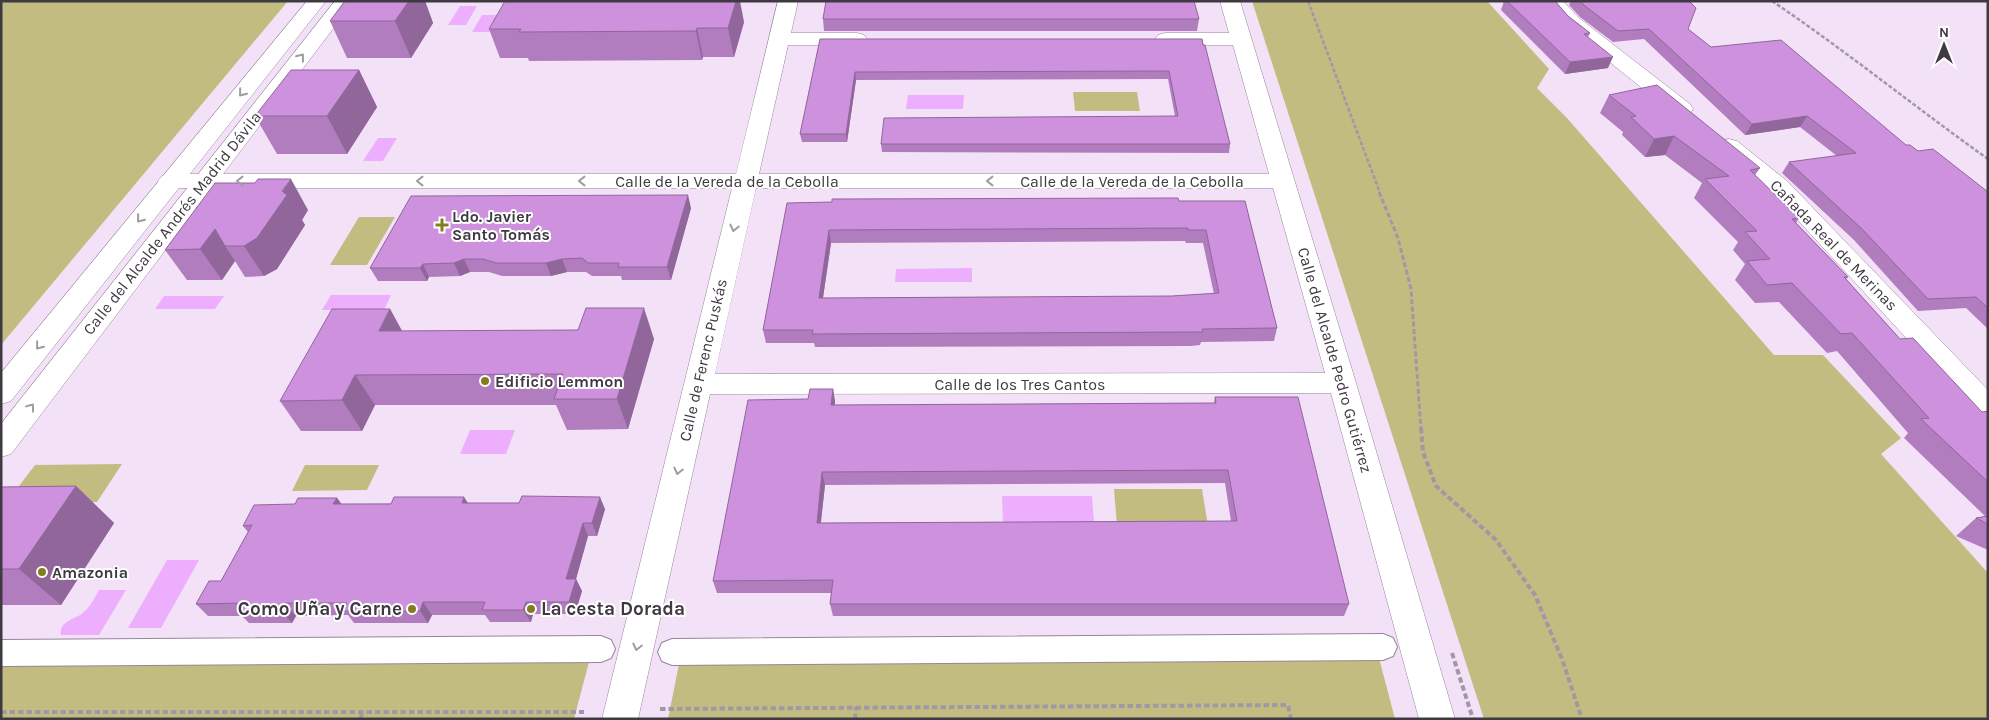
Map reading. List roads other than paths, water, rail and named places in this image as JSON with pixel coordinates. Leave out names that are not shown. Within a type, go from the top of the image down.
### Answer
[{"type":"street","name":"Calle del Alcalde Andrés Madrid Dávila","points":[[1,393],[316,1]]},
{"type":"street","name":"Calle del Alcalde Andrés Madrid Dávila","points":[[1,446],[345,1]]},
{"type":"street","name":"Calle de Ferenc Puskás","points":[[620,719],[788,1]]},
{"type":"street","name":"Calle del Alcalde Pedro Gutiérrez","points":[[1230,1],[1342,383],[1437,719]]},
{"type":"street","name":"Cañada Real de Merinas","points":[[1552,1],[1572,22],[1779,186],[1988,408]]},
{"type":"street","points":[[779,39],[880,39]]},
{"type":"street","points":[[1150,39],[1241,39]]},
{"type":"street","name":"Calle de la Vereda de la Cebolla","points":[[170,181],[1283,181]]},
{"type":"street","name":"Calle de los Tres Cantos","points":[[698,384],[1342,383]]},
{"type":"street","points":[[672,652],[1383,647]]},
{"type":"street","points":[[1,653],[601,650]]},
{"type":"place","name":"Ldo. Javier Santo Tomás","points":[[442,225]]},
{"type":"place","name":"Edificio Lemmon","points":[[485,381]]},
{"type":"place","name":"Amazonia","points":[[42,572]]},
{"type":"place","name":"Como Uña y Carne","points":[[412,609]]},
{"type":"place","name":"La cesta Dorada","points":[[531,609]]}]
